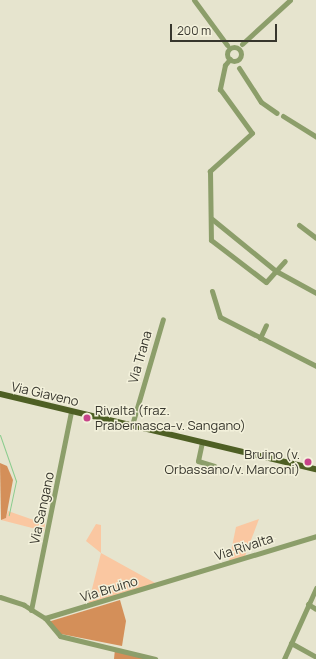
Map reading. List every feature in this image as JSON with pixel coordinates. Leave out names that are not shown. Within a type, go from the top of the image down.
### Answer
[{"type":"main road","name":"Via Giaveno","points":[[0,394],[315,469]]},
{"type":"street","points":[[194,0],[231,48],[234,60],[261,102],[277,113]]},
{"type":"street","points":[[231,48],[242,44],[290,0]]},
{"type":"street","points":[[242,44],[241,52],[234,60],[225,65],[220,89],[252,133],[210,171],[213,242],[266,282],[285,261]]},
{"type":"street","points":[[231,48],[241,52]]},
{"type":"street","points":[[283,116],[316,137]]},
{"type":"street","points":[[212,219],[276,271],[316,293]]},
{"type":"street","points":[[299,226],[316,238]]},
{"type":"street","points":[[212,291],[220,317],[316,366]]},
{"type":"street","name":"Via Trana","points":[[132,425],[163,319]]},
{"type":"street","points":[[260,338],[266,325]]},
{"type":"street","name":"Via Sangano","points":[[31,610],[71,411]]},
{"type":"street","points":[[202,442],[198,461],[214,466]]},
{"type":"street","name":"Via Rivalta","points":[[178,580],[316,536]]},
{"type":"street","name":"Via Bruino","points":[[45,618],[178,580]]},
{"type":"street","points":[[284,659],[316,588]]},
{"type":"street","points":[[0,597],[31,610],[45,618],[60,636],[155,659]]},
{"type":"street","points":[[308,604],[316,609]]},
{"type":"street","points":[[291,643],[316,657]]},
{"type":"shaded area","points":[[0,463],[7,466],[13,480],[6,518],[1,520]]},
{"type":"shaded area","points":[[8,511],[45,524],[44,531],[1,520],[6,518]]},
{"type":"shaded area","points":[[259,519],[245,556],[229,561],[236,527]]},
{"type":"shaded area","points":[[96,524],[101,525],[101,553],[86,541]]},
{"type":"shaded area","points":[[101,553],[157,584],[88,605]]},
{"type":"shaded area","points":[[120,600],[126,621],[122,646],[61,634],[51,627],[51,621]]},
{"type":"shaded area","points":[[115,649],[148,659],[114,659]]},
{"type":"waterway","points":[[0,435],[16,481],[9,515]]},
{"type":"place","name":"Rivalta (fraz. Prabernasca-v. Sangano)","points":[[87,418]]},
{"type":"place","name":"Bruino (v. Orbassano/v. Marconi)","points":[[308,462]]}]
